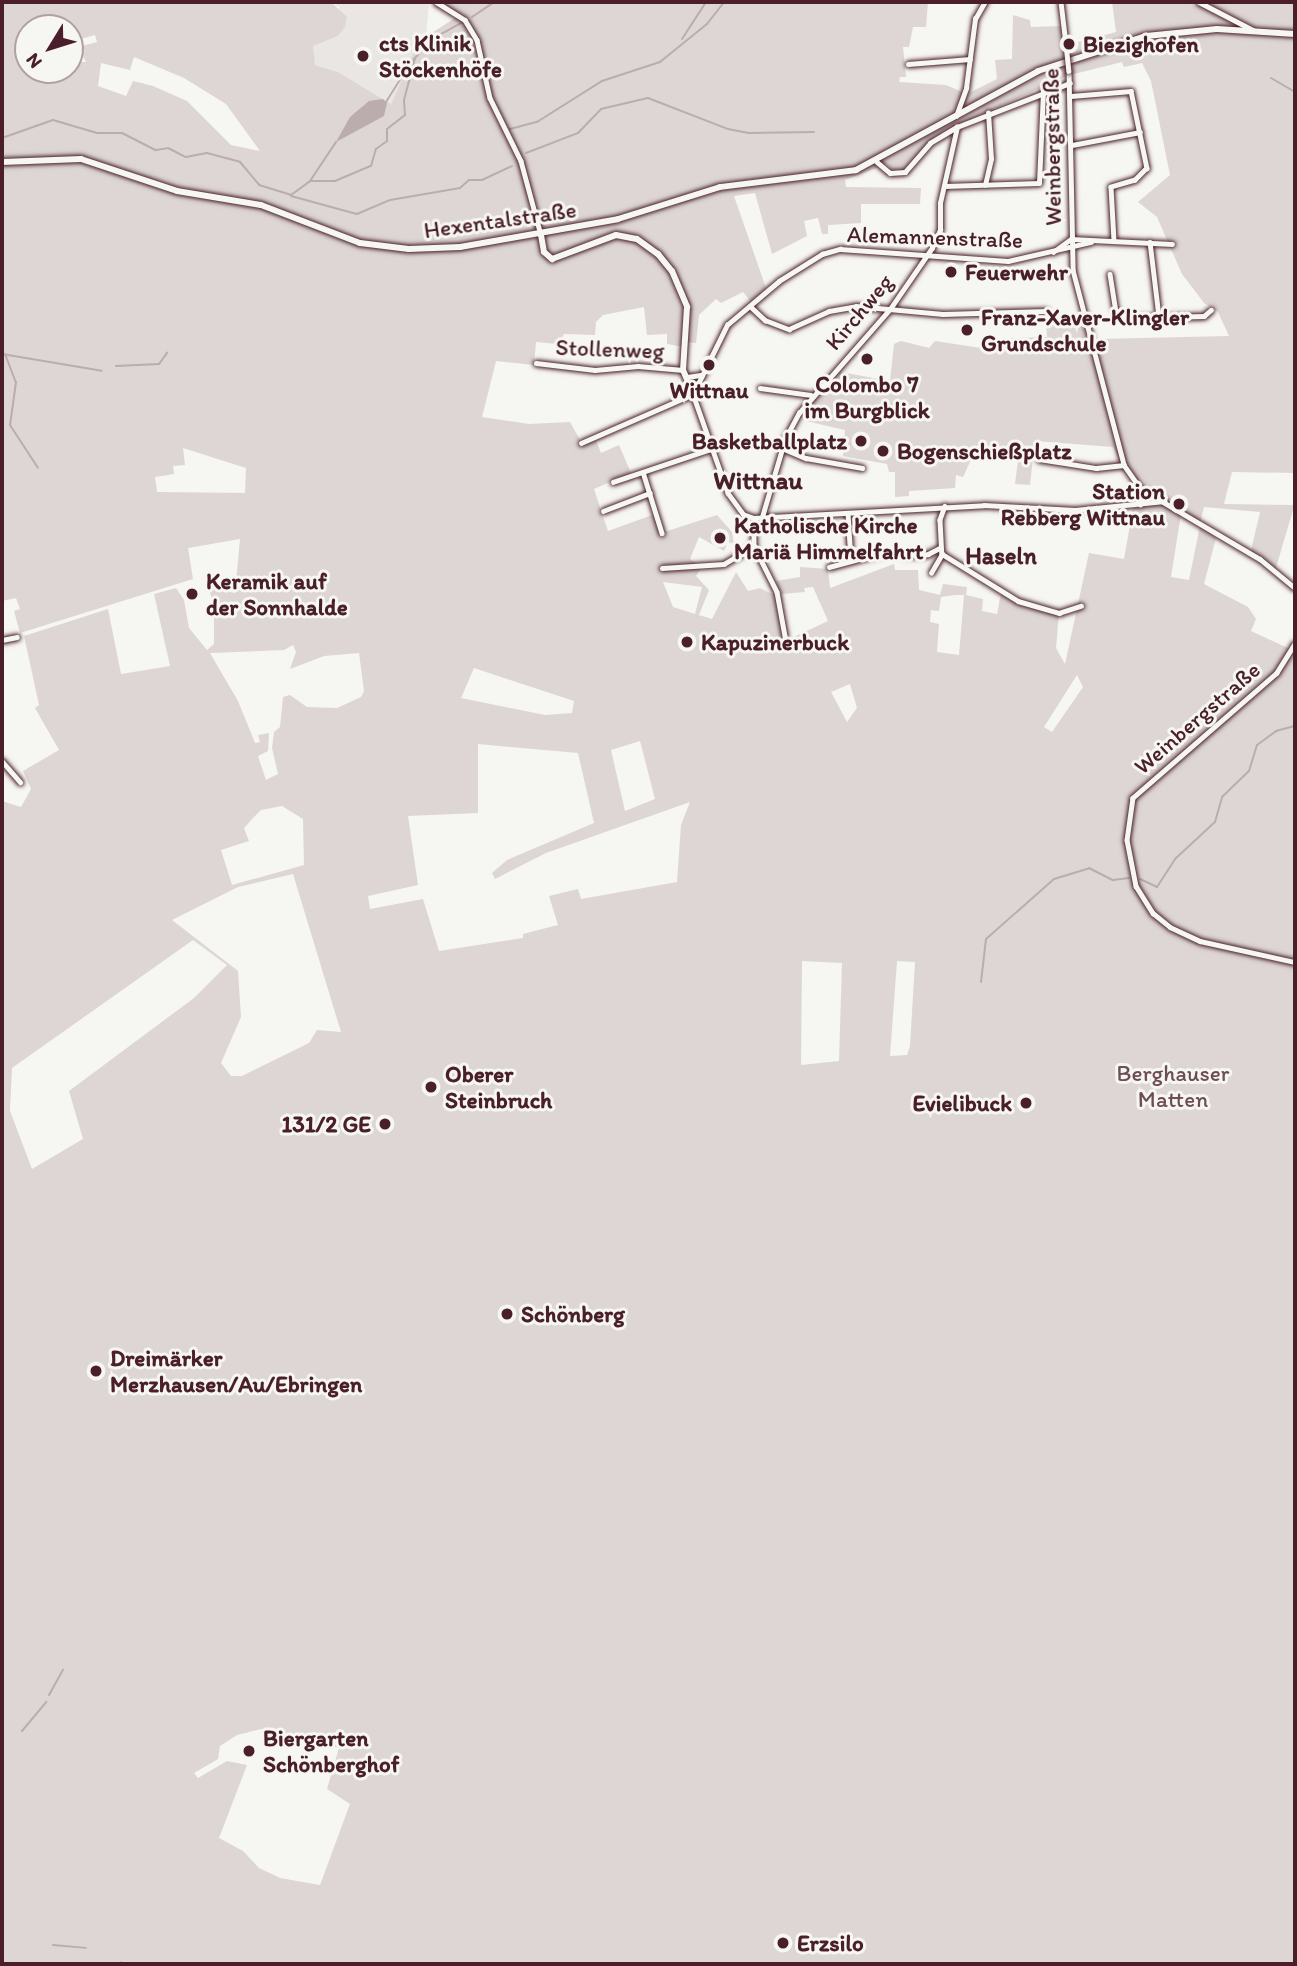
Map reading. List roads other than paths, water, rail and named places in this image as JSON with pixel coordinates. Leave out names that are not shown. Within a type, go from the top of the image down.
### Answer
[{"type":"main road","name":"Hexentalstraße","points":[[2,162],[67,158],[100,163],[177,191],[261,205],[330,235],[388,248],[460,247],[541,235],[618,219],[720,187],[839,175],[877,162],[1038,71],[1088,51],[1146,36],[1217,29],[1295,34]]},
{"type":"main road","points":[[541,235],[544,252],[552,259],[616,234],[637,239],[651,248],[672,271],[687,307],[685,374],[693,394]]},
{"type":"street","points":[[436,2],[465,20],[477,40],[490,98],[521,162],[541,235]]},
{"type":"street","points":[[956,117],[970,59],[975,19],[985,2]]},
{"type":"street","name":"Weinbergstraße","points":[[1061,2],[1071,96],[1071,250],[1104,401],[1124,465],[1142,489],[1275,569],[1295,588]]},
{"type":"street","name":"Hexentalstraße","points":[[1199,2],[1254,30]]},
{"type":"street","points":[[1216,13],[1217,29]]},
{"type":"street","points":[[908,64],[970,59]]},
{"type":"street","points":[[877,162],[890,173],[905,172],[930,143],[957,127],[1043,90],[1070,83]]},
{"type":"street","points":[[1071,96],[1130,89],[1147,168],[1135,180],[1111,187],[1114,241]]},
{"type":"street","points":[[944,186],[1040,181],[1043,90]]},
{"type":"street","points":[[985,185],[991,159],[988,113]]},
{"type":"street","name":"Kirchweg","points":[[762,517],[782,448],[811,395],[890,309],[940,230],[944,186],[957,127]]},
{"type":"street","points":[[1072,145],[1140,132]]},
{"type":"street","name":"Alemannenstraße","points":[[1053,252],[1071,239],[1172,244]]},
{"type":"street","name":"Alemannenstraße","points":[[693,394],[718,336],[779,281],[822,254],[840,250],[1008,261],[1071,250],[1091,242]]},
{"type":"street","points":[[1150,242],[1159,316]]},
{"type":"street","points":[[1110,274],[1120,316],[1204,316],[1211,310]]},
{"type":"street","points":[[750,306],[765,320],[789,329],[847,306],[996,315],[1046,311]]},
{"type":"street","name":"Stollenweg","points":[[536,363],[595,370],[638,366],[685,374]]},
{"type":"street","points":[[685,374],[703,375]]},
{"type":"street","points":[[760,388],[811,395]]},
{"type":"street","points":[[582,443],[693,394],[711,449],[734,504],[754,518],[945,506],[1075,510],[1166,501]]},
{"type":"street","points":[[782,448],[806,458],[862,468]]},
{"type":"street","points":[[612,482],[711,449]]},
{"type":"street","points":[[1038,459],[1096,468],[1124,465]]},
{"type":"street","points":[[643,472],[662,533]]},
{"type":"street","points":[[1140,505],[1142,489]]},
{"type":"street","points":[[603,511],[650,493]]},
{"type":"street","points":[[931,573],[941,551],[940,520],[945,506]]},
{"type":"street","points":[[848,513],[851,561]]},
{"type":"street","points":[[754,518],[754,546],[777,592],[785,636]]},
{"type":"street","points":[[662,568],[724,564],[754,546]]},
{"type":"street","points":[[905,555],[941,551],[1018,601],[1059,613],[1081,606]]},
{"type":"street","points":[[829,567],[881,553]]},
{"type":"street","points":[[2,640],[17,637]]},
{"type":"street","name":"Weinbergstraße","points":[[1295,644],[1277,673],[1133,798],[1128,855],[1144,902],[1158,918],[1191,938],[1295,962]]},
{"type":"street","points":[[2,761],[20,782]]},
{"type":"waterway","points":[[472,17],[494,2]]},
{"type":"waterway","points":[[682,39],[706,2]]},
{"type":"waterway","points":[[510,129],[537,122],[602,81],[660,62],[707,24],[724,2]]},
{"type":"waterway","points":[[2,138],[53,120],[97,133],[122,133],[156,150],[168,148],[186,157],[207,153],[240,162],[259,185],[291,195],[310,181],[335,181],[371,166],[376,149],[387,141],[387,129],[405,115],[404,100],[415,58],[432,39],[461,23]]},
{"type":"waterway","points":[[401,79],[414,59]]},
{"type":"waterway","points":[[1271,78],[1295,92]]},
{"type":"waterway","points":[[386,102],[400,80]]},
{"type":"waterway","points":[[526,153],[578,133],[601,109],[648,98],[728,129],[749,133],[814,132]]},
{"type":"waterway","points":[[310,181],[336,142]]},
{"type":"waterway","points":[[291,196],[357,214],[390,200],[460,188],[469,180],[482,180],[512,166]]},
{"type":"waterway","points":[[116,366],[159,364],[167,353]]},
{"type":"waterway","points":[[2,354],[102,371]]},
{"type":"waterway","points":[[5,354],[16,382],[10,425],[38,468]]},
{"type":"waterway","points":[[1140,879],[1157,887],[1175,859],[1215,822],[1222,797],[1249,771],[1257,745],[1276,731],[1295,726]]},
{"type":"waterway","points":[[981,982],[986,939],[1054,879],[1089,868],[1113,880],[1129,878]]},
{"type":"waterway","points":[[49,1695],[63,1670]]},
{"type":"waterway","points":[[22,1731],[46,1702]]},
{"type":"waterway","points":[[53,1945],[86,1948]]},
{"type":"place","name":"Biezighofen","points":[[1069,44]]},
{"type":"place","name":"cts Klinik Stöckenhöfe","points":[[363,56]]},
{"type":"place","name":"Feuerwehr","points":[[951,272]]},
{"type":"place","name":"Franz-Xaver-Klingler Grundschule","points":[[967,330]]},
{"type":"place","name":"Colombo 7 im Burgblick","points":[[867,359]]},
{"type":"place","name":"Wittnau","points":[[709,365]]},
{"type":"place","name":"Basketballplatz","points":[[861,441]]},
{"type":"place","name":"Bogenschießplatz","points":[[883,451]]},
{"type":"place","name":"Station Rebberg Wittnau","points":[[1179,504]]},
{"type":"place","name":"Katholische Kirche Mariä Himmelfahrt","points":[[720,538]]},
{"type":"place","name":"Keramik auf der Sonnhalde","points":[[192,594]]},
{"type":"place","name":"Kapuzinerbuck","points":[[687,642]]},
{"type":"place","name":"Oberer Steinbruch","points":[[431,1087]]},
{"type":"place","name":"Evielibuck","points":[[1026,1103]]},
{"type":"place","name":"131/2 GE","points":[[385,1124]]},
{"type":"place","name":"Schönberg","points":[[507,1314]]},
{"type":"place","name":"Dreimärker Merzhausen/Au/Ebringen","points":[[96,1371]]},
{"type":"place","name":"Biergarten Schönberghof","points":[[249,1751]]},
{"type":"place","name":"Erzsilo","points":[[783,1943]]},
{"type":"district","name":"Wittnau","points":[[758,481]]},
{"type":"district","name":"Haseln","points":[[1001,556]]},
{"type":"park label","name":"Berghauser Matten","points":[[1173,1086]]}]
